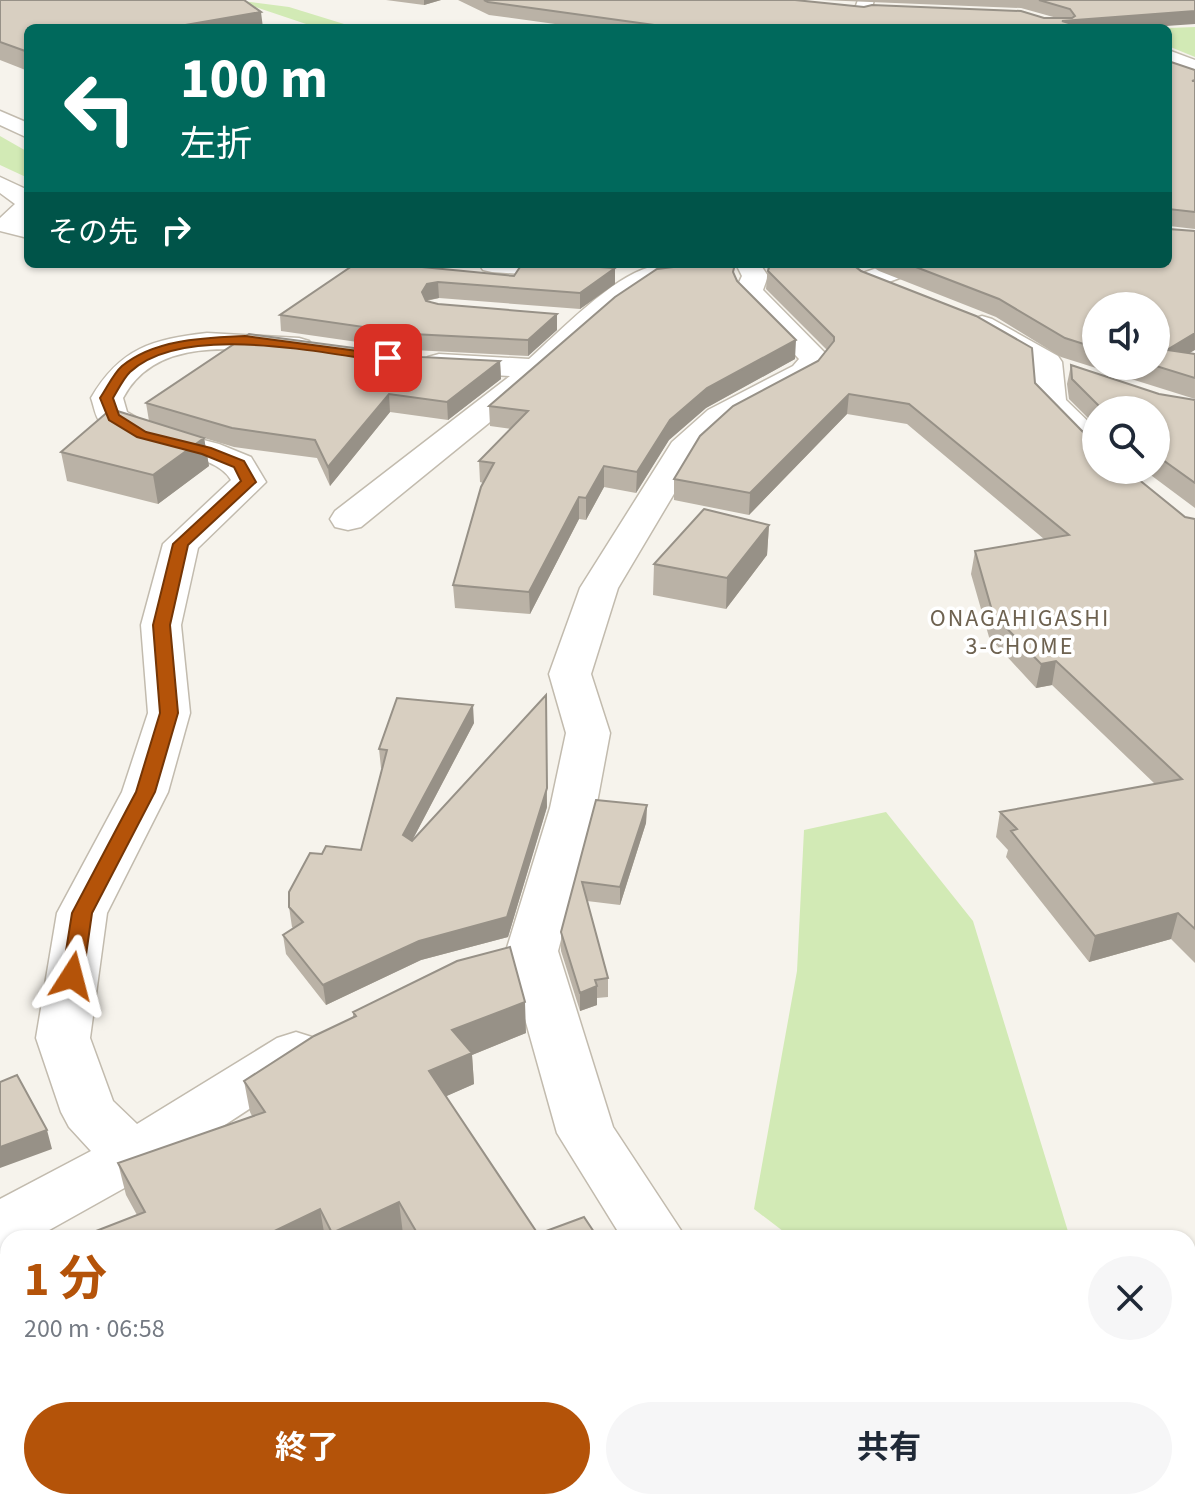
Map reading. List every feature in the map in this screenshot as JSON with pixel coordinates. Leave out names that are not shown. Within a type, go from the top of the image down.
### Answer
[{"type":"street","points":[[1172,58],[1195,67]]},
{"type":"street","points":[[0,117],[24,130]]},
{"type":"street","points":[[0,184],[24,197]]},
{"type":"street","points":[[24,208],[7,225],[24,230]]},
{"type":"street","points":[[348,519],[536,368],[573,320],[665,274],[561,268]]},
{"type":"street","points":[[650,1230],[586,1133],[509,958],[573,808],[588,733],[570,674],[599,588],[684,449],[719,417],[804,372],[815,358],[749,291],[755,276],[742,268]]},
{"type":"street","points":[[857,272],[884,268]]},
{"type":"street","points":[[857,272],[913,297]]},
{"type":"street","points":[[956,314],[985,326],[1047,362],[1051,403],[1082,433]]},
{"type":"street","points":[[132,1156],[89,1112],[63,1038],[82,913],[145,792],[169,713],[161,625],[181,544],[249,482],[239,464],[207,451],[142,434],[113,417],[107,398],[125,370],[151,353],[199,342],[245,340],[338,352]]},
{"type":"street","points":[[400,360],[536,368]]},
{"type":"street","points":[[1047,365],[1077,375]]},
{"type":"street","points":[[0,1228],[132,1156],[333,1028]]},
{"type":"green space","points":[[235,0],[289,7],[344,24],[306,24]]},
{"type":"green space","points":[[1195,27],[1195,57],[1172,48],[1172,28]]},
{"type":"green space","points":[[0,136],[24,150],[24,176],[0,165]]},
{"type":"green space","points":[[886,812],[973,921],[1068,1230],[782,1230],[754,1209],[797,971],[804,830]]},
{"type":"building","points":[[0,0],[244,0],[261,12],[191,24],[24,24],[24,51],[0,42]]},
{"type":"building","points":[[484,0],[795,0],[864,7],[1021,11],[1044,18],[1072,18],[1075,16],[1070,9],[1039,0],[1195,0],[1195,11],[1062,21],[1072,24],[647,24]]},
{"type":"building","points":[[1172,62],[1195,70],[1195,80],[1192,81],[1195,81],[1195,212],[1172,209]]},
{"type":"building","points":[[1172,229],[1195,231],[1195,333],[1170,348],[1170,292],[1082,292],[1082,343],[1065,338],[999,299],[918,268],[1172,268]]},
{"type":"building","points":[[349,268],[432,268],[514,276],[519,268],[615,268],[580,293],[438,282],[427,284],[422,292],[426,301],[438,304],[557,314],[528,340],[412,334],[280,315]]},
{"type":"building","points":[[734,268],[737,281],[796,340],[707,388],[670,420],[637,472],[604,466],[586,498],[579,497],[529,592],[453,585],[481,487],[494,463],[479,461],[528,411],[489,406],[615,297],[657,269]]},
{"type":"building","points":[[769,268],[857,268],[976,316],[1032,348],[1035,383],[1082,431],[1082,484],[1144,484],[1185,517],[1195,519],[1195,929],[1178,913],[1095,936],[1011,831],[1017,829],[1000,812],[1182,779],[1056,661],[1041,664],[993,614],[975,551],[1069,535],[909,404],[849,394],[750,493],[674,479],[700,436],[733,406],[818,361],[834,337],[768,271]]},
{"type":"building","points":[[249,334],[422,357],[500,361],[447,402],[389,394],[328,467],[315,440],[232,428],[146,403]]},
{"type":"building","points":[[1170,350],[1195,354],[1195,378],[1170,370]]},
{"type":"building","points":[[1071,365],[1082,369],[1082,380],[1117,380],[1159,394],[1195,400],[1195,483],[1170,465],[1170,396],[1089,396],[1072,379]]},
{"type":"building","points":[[111,409],[204,438],[153,475],[61,452]]},
{"type":"building","points":[[704,509],[769,525],[727,578],[654,564]]},
{"type":"building","points":[[546,695],[547,788],[507,917],[419,941],[323,985],[283,935],[303,922],[289,907],[289,892],[310,853],[322,854],[326,846],[361,850],[387,750],[379,749],[397,698],[473,705],[403,835],[412,841]]},
{"type":"building","points":[[596,800],[647,805],[620,887],[582,882],[608,978],[595,980],[597,986],[580,993],[561,932]]},
{"type":"building","points":[[510,947],[525,1002],[452,1030],[472,1053],[429,1071],[535,1230],[415,1230],[399,1202],[338,1230],[330,1230],[320,1209],[277,1230],[99,1230],[145,1212],[118,1163],[265,1112],[244,1081],[314,1036],[356,1016],[353,1012],[457,961]]},
{"type":"building","points":[[17,1075],[47,1130],[0,1147],[0,1082]]},
{"type":"building","points":[[584,1217],[593,1230],[549,1230]]},
{"type":"district","name":"ONAGAHIGASHI 3-CHOME","points":[[1020,632]]},
{"type":"route","points":[[72,976],[82,913],[145,792],[169,713],[161,625],[181,544],[249,482],[239,464],[207,451],[142,434],[113,417],[107,398],[125,370],[151,353],[199,342],[245,340],[388,358]]}]
